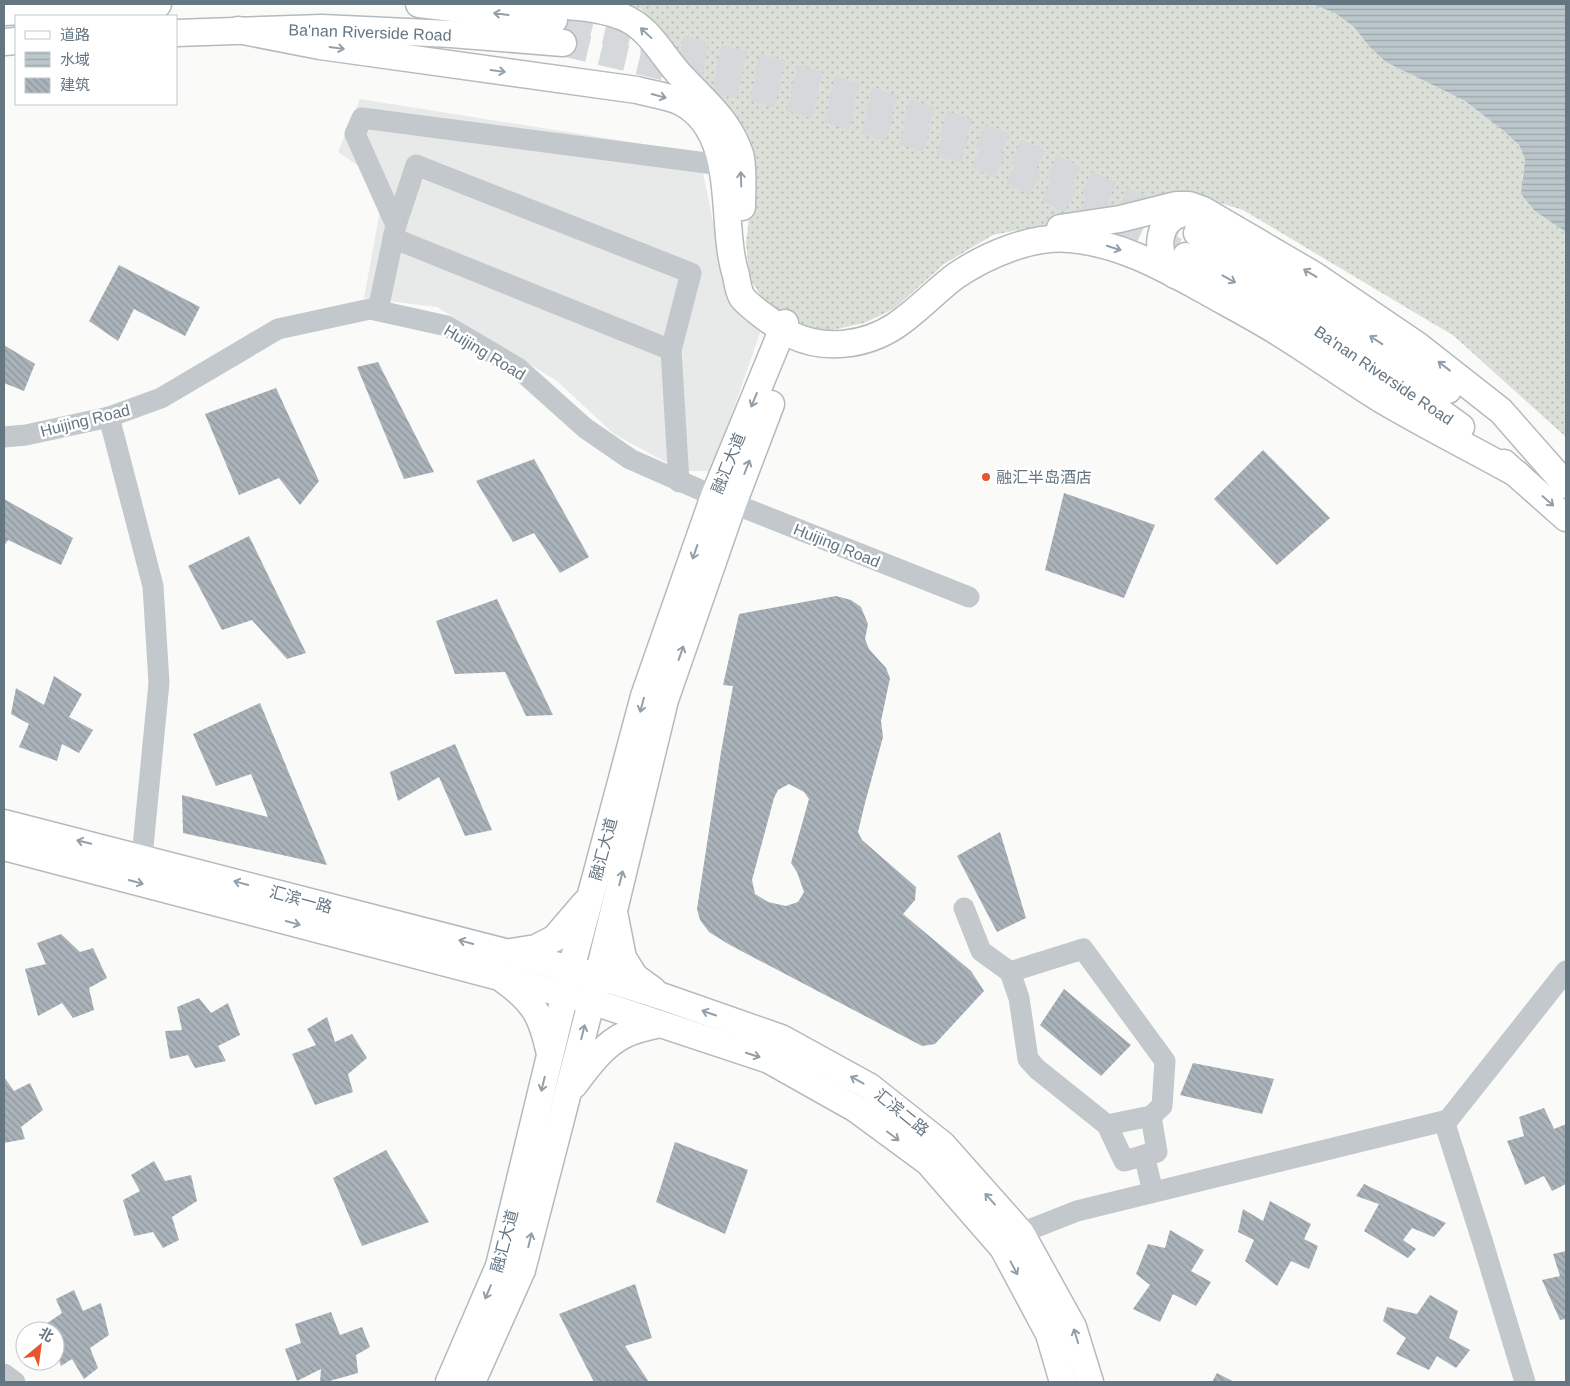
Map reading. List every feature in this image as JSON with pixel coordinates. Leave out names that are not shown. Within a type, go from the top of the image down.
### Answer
[{"type":"main road","points":[[4,12],[107,5],[158,4]]},
{"type":"main road","name":"Ba'nan Riverside Road","points":[[178,33],[322,28],[451,34],[565,32],[419,4]]},
{"type":"main road","points":[[238,30],[320,46],[638,90],[680,102],[698,114],[712,133],[722,165],[732,266],[742,297],[791,330],[825,344],[848,344],[874,337],[896,326],[956,276],[986,258],[1007,249],[1034,242],[1065,238],[1096,242],[1135,254],[1190,243],[1189,205],[1176,205],[1120,219],[1032,232],[1006,239],[982,250],[953,268],[894,318],[870,330],[846,336],[825,337],[791,330],[769,312],[748,290],[743,235],[740,156],[728,128],[711,106],[680,76],[648,33],[625,18],[600,10],[533,4]]},
{"type":"main road","name":"Ba'nan Riverside Road","points":[[1190,243],[1292,314],[1396,380],[1463,428],[1566,518]]},
{"type":"main road","name":"Ba'nan Riverside Road","points":[[1190,243],[1304,293],[1406,360],[1479,413],[1566,486]]},
{"type":"main road","name":"融汇大道","points":[[472,1382],[522,1270],[598,976],[602,901],[644,696],[791,330]]},
{"type":"main road","name":"汇滨一路","points":[[4,822],[142,857],[503,965]]},
{"type":"main road","name":"汇滨一路","points":[[4,847],[568,981],[598,976]]},
{"type":"main road","points":[[550,1055],[544,1029],[535,1008],[503,965],[555,938],[602,901],[623,958],[635,977],[661,996]]},
{"type":"main road","name":"融汇大道","points":[[449,1382],[499,1266],[568,981],[602,901]]},
{"type":"main road","name":"汇滨二路","points":[[598,976],[781,1038],[870,1087],[943,1145],[1021,1233],[1073,1327],[1090,1382]]},
{"type":"main road","name":"汇滨一路","points":[[568,981],[591,1001]]},
{"type":"main road","name":"汇滨二路","points":[[591,1001],[769,1060],[856,1109],[928,1162],[1003,1248],[1049,1334],[1063,1382]]},
{"type":"main road","points":[[567,1094],[606,1047],[626,1034],[660,1024]]},
{"type":"street","points":[[671,350],[395,232],[355,134],[362,118],[722,165]]},
{"type":"street","points":[[378,310],[395,232],[416,165],[692,274],[671,350],[679,482]]},
{"type":"street","name":"Huijing Road","points":[[4,437],[26,435],[108,417],[161,398],[278,329],[370,309],[378,310],[447,326],[518,368],[585,428],[630,460],[723,500],[970,597]]},
{"type":"street","points":[[108,417],[153,586],[160,683],[142,857]]},
{"type":"street","points":[[964,908],[980,951],[1010,972],[1019,998],[1028,1058],[1037,1069],[1107,1125],[1124,1161],[1157,1152],[1151,1116]]},
{"type":"street","points":[[1010,972],[1084,949],[1165,1061],[1162,1106],[1151,1116],[1107,1125]]},
{"type":"street","points":[[1021,1233],[1076,1211],[1448,1120],[1566,970]]},
{"type":"street","points":[[1444,1121],[1525,1382]]},
{"type":"street","points":[[1144,1155],[1153,1192]]},
{"type":"street","points":[[4,1374],[15,1382]]},
{"type":"shaded area","points":[[630,4],[1312,4],[1335,13],[1354,27],[1368,45],[1414,76],[1465,101],[1519,145],[1525,159],[1522,179],[1552,222],[1566,232],[1566,437],[1454,336],[1243,210],[1220,203],[1100,229],[1044,225],[993,235],[944,264],[894,309],[864,323],[824,332],[803,327],[776,312],[762,298],[750,279],[746,244],[754,175],[674,61],[657,26],[641,9]]},
{"type":"shaded area","points":[[360,99],[699,153],[730,305],[761,330],[712,471],[682,471],[614,434],[557,381],[437,307],[364,298],[385,184],[338,152]]},
{"type":"water","points":[[1312,4],[1566,4],[1566,232],[1535,211],[1521,194],[1525,159],[1519,145],[1505,132],[1465,101],[1386,62],[1368,45],[1354,27],[1335,13]]},
{"type":"building","points":[[119,265],[200,307],[185,336],[134,309],[118,341],[89,321]]},
{"type":"building","points":[[4,345],[35,364],[24,391],[4,383]]},
{"type":"building","points":[[378,362],[434,472],[404,479],[357,367]]},
{"type":"building","points":[[276,388],[319,481],[300,505],[279,478],[239,495],[205,414]]},
{"type":"building","points":[[1263,450],[1330,518],[1277,565],[1214,499]]},
{"type":"building","points":[[534,459],[589,557],[560,573],[534,533],[513,542],[476,481]]},
{"type":"building","points":[[1064,493],[1155,525],[1124,598],[1045,570]]},
{"type":"building","points":[[4,499],[73,538],[61,565],[8,540],[4,546]]},
{"type":"building","points":[[249,536],[306,653],[287,659],[252,620],[222,630],[188,566]]},
{"type":"building","points":[[836,596],[851,600],[861,607],[868,624],[865,639],[869,649],[886,668],[890,678],[881,721],[883,737],[858,832],[862,840],[916,887],[915,900],[903,914],[971,971],[984,991],[935,1044],[922,1046],[730,945],[709,932],[700,920],[697,909],[733,686],[723,685],[739,614]],"holes":[[[789,784],[804,792],[809,799],[791,863],[797,872],[804,892],[798,902],[786,906],[768,902],[755,894],[752,880],[774,798],[778,790]]]},
{"type":"building","points":[[497,599],[553,715],[526,716],[505,672],[455,674],[436,621]]},
{"type":"building","points":[[54,676],[82,694],[69,717],[93,730],[79,753],[62,744],[57,761],[19,747],[29,724],[11,714],[16,688],[44,705]]},
{"type":"building","points":[[260,703],[327,865],[183,833],[182,795],[268,817],[251,774],[216,786],[193,734]]},
{"type":"building","points":[[455,744],[492,830],[465,836],[439,777],[398,801],[390,772]]},
{"type":"building","points":[[1000,832],[1026,918],[997,932],[957,856]]},
{"type":"building","points":[[61,934],[80,952],[93,948],[107,978],[89,988],[94,1010],[73,1018],[62,1003],[38,1016],[25,969],[46,964],[37,943]]},
{"type":"building","points":[[1064,989],[1131,1045],[1101,1076],[1040,1025]]},
{"type":"building","points":[[199,998],[211,1013],[228,1003],[240,1035],[218,1046],[226,1061],[195,1068],[188,1055],[170,1059],[165,1031],[182,1030],[177,1007]]},
{"type":"building","points":[[327,1017],[335,1042],[352,1034],[367,1058],[348,1074],[353,1092],[315,1105],[292,1054],[316,1045],[307,1029]]},
{"type":"building","points":[[1193,1063],[1274,1079],[1262,1114],[1180,1095]]},
{"type":"building","points":[[4,1077],[14,1091],[30,1083],[43,1110],[21,1127],[25,1139],[4,1143]]},
{"type":"building","points":[[1544,1108],[1554,1129],[1566,1124],[1566,1184],[1552,1191],[1544,1176],[1525,1185],[1507,1141],[1524,1136],[1519,1117]]},
{"type":"building","points":[[675,1142],[748,1170],[725,1234],[656,1202]]},
{"type":"building","points":[[386,1150],[429,1222],[362,1246],[333,1178]]},
{"type":"building","points":[[154,1161],[165,1181],[191,1175],[197,1201],[172,1217],[179,1240],[163,1248],[153,1232],[134,1236],[123,1200],[140,1191],[131,1175]]},
{"type":"building","points":[[1364,1184],[1446,1223],[1434,1237],[1412,1228],[1403,1240],[1416,1249],[1408,1258],[1364,1231],[1379,1204],[1356,1196]]},
{"type":"building","points":[[1270,1201],[1311,1224],[1304,1239],[1318,1246],[1309,1269],[1291,1261],[1277,1286],[1245,1261],[1254,1240],[1238,1232],[1243,1209],[1263,1221]]},
{"type":"building","points":[[1170,1230],[1204,1250],[1191,1271],[1211,1282],[1196,1306],[1173,1294],[1160,1322],[1133,1309],[1150,1285],[1136,1274],[1148,1244],[1165,1248]]},
{"type":"building","points":[[1566,1251],[1566,1319],[1560,1320],[1542,1280],[1560,1276],[1553,1254]]},
{"type":"building","points":[[635,1284],[652,1338],[625,1346],[649,1382],[594,1382],[559,1314]]},
{"type":"building","points":[[74,1290],[83,1311],[101,1303],[109,1335],[90,1348],[98,1368],[84,1379],[72,1359],[65,1363],[65,1321],[50,1321],[62,1313],[56,1299]]},
{"type":"building","points":[[1430,1295],[1458,1311],[1449,1338],[1470,1350],[1456,1368],[1437,1356],[1429,1370],[1396,1354],[1406,1338],[1383,1321],[1387,1307],[1417,1314]]},
{"type":"building","points":[[331,1312],[340,1335],[362,1327],[370,1347],[356,1355],[358,1373],[320,1382],[321,1369],[297,1381],[285,1349],[301,1343],[295,1324]]},
{"type":"building","points":[[1217,1373],[1234,1382],[1212,1382]]},
{"type":"tunnel","points":[[567,22],[775,71],[977,134],[1197,233]]},
{"type":"tunnel","points":[[563,43],[775,94],[970,152],[1179,252]]},
{"type":"place","name":"融汇半岛酒店","points":[[986,477]]}]
